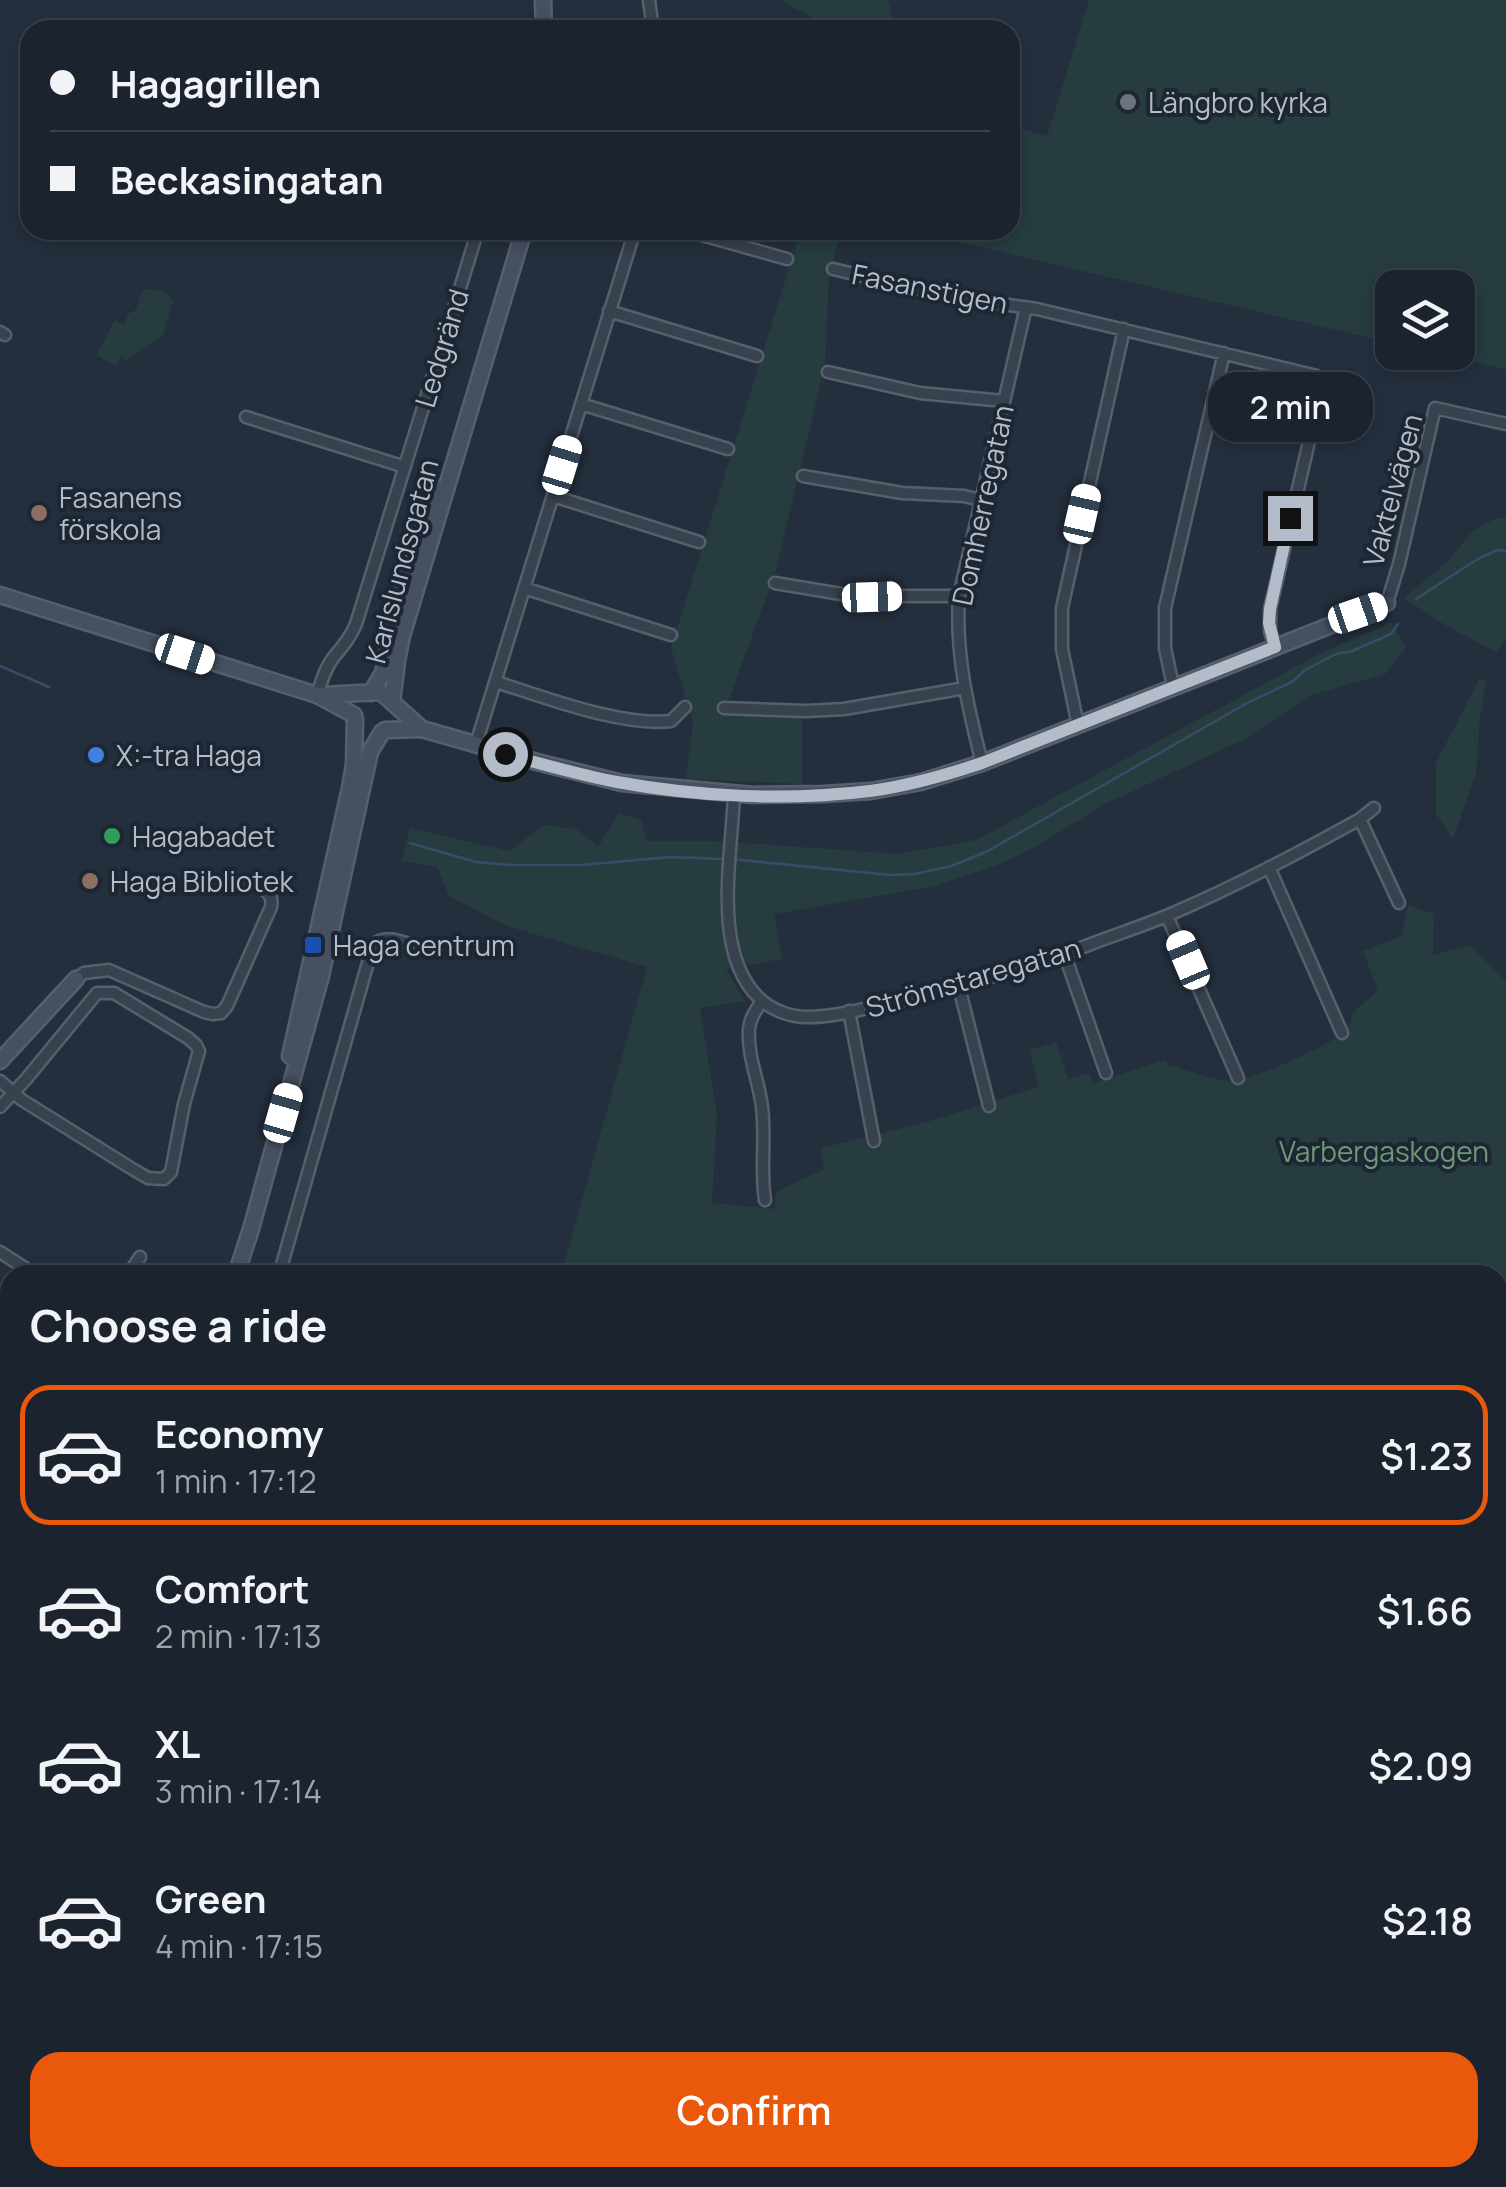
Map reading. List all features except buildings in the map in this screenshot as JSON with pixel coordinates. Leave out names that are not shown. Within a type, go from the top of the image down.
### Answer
[{"type":"main road","name":"Karlslundsgatan","points":[[393,703],[402,636],[521,240]]},
{"type":"main road","name":"Karlslundsgatan","points":[[368,694],[382,673],[408,574],[462,432]]},
{"type":"main road","points":[[0,596],[317,695],[354,717],[366,732],[384,731]]},
{"type":"main road","name":"Vaktelvägen","points":[[384,731],[422,729],[606,780],[692,791],[871,791],[922,782],[982,763],[1387,603]]},
{"type":"main road","points":[[264,1181],[350,788],[355,705],[368,694]]},
{"type":"main road","points":[[239,1265],[321,976],[370,752],[394,721],[393,703],[383,694],[317,695]]},
{"type":"main road","name":"Vaktelvägen","points":[[393,703],[422,729]]},
{"type":"main road","points":[[0,1061],[76,979]]},
{"type":"street","name":"Ledgränd","points":[[317,695],[325,672],[356,624],[475,240]]},
{"type":"street","points":[[476,744],[632,240]]},
{"type":"street","points":[[720,240],[787,259]]},
{"type":"street","name":"Fasanstigen","points":[[833,269],[947,296],[1026,307],[1317,376],[1321,382],[1273,594],[1269,623],[1275,647]]},
{"type":"street","name":"Domherregatan","points":[[982,763],[965,688],[958,639],[958,596],[1026,307]]},
{"type":"street","points":[[610,311],[757,356]]},
{"type":"street","points":[[1078,725],[1062,648],[1062,608],[1124,329]]},
{"type":"street","points":[[1173,686],[1164,648],[1165,608],[1224,353]]},
{"type":"street","points":[[828,372],[920,393],[1004,401]]},
{"type":"street","points":[[581,404],[728,448]]},
{"type":"street","name":"Vaktelvägen","points":[[1387,603],[1400,564],[1435,408],[1506,424]]},
{"type":"street","points":[[246,417],[405,467]]},
{"type":"street","points":[[803,476],[902,494],[980,500]]},
{"type":"street","points":[[553,496],[699,542]]},
{"type":"street","points":[[775,584],[853,596],[958,596]]},
{"type":"street","points":[[524,588],[671,635]]},
{"type":"street","points":[[496,682],[590,710],[656,723],[671,721],[685,706]]},
{"type":"street","points":[[724,708],[844,708],[965,688]]},
{"type":"street","points":[[734,794],[728,912],[733,952],[745,983],[762,1001],[751,1018],[749,1034],[762,1108],[765,1200]]},
{"type":"street","name":"Strömstaregatan","points":[[762,1001],[794,1016],[848,1012],[958,986],[1064,953],[1168,916],[1269,867],[1374,808]]},
{"type":"street","points":[[1360,819],[1400,903]]},
{"type":"street","points":[[1269,867],[1342,1033]]},
{"type":"street","points":[[76,979],[84,973],[109,970],[204,1012],[221,1013],[272,907],[270,894],[252,884]]},
{"type":"street","points":[[1168,916],[1238,1078]]},
{"type":"street","points":[[282,1265],[372,945],[384,938],[423,949]]},
{"type":"street","points":[[1064,953],[1106,1073]]},
{"type":"street","points":[[958,986],[990,1106]]},
{"type":"street","points":[[0,1081],[14,1093],[134,1170],[156,1180],[171,1172],[199,1052],[188,1038],[114,993],[99,992],[92,996],[14,1093],[0,1106]]},
{"type":"street","points":[[848,1012],[874,1142]]},
{"type":"street","points":[[135,1265],[140,1257]]},
{"type":"green space","points":[[781,0],[888,0],[894,20],[816,20]]},
{"type":"green space","points":[[1089,0],[1506,0],[1506,369],[1475,362],[1475,270],[1375,270],[1375,339],[950,240],[1020,240],[1020,129],[1047,136]]},
{"type":"green space","points":[[798,240],[838,240],[829,278],[825,365],[775,573],[720,715],[802,718],[802,784],[686,779],[693,722],[671,648]]},
{"type":"green space","points":[[146,289],[165,291],[173,301],[163,335],[125,362],[122,356],[116,366],[97,355],[115,320],[124,325]]},
{"type":"green space","points":[[1496,518],[1506,518],[1506,638],[1496,652],[1404,598],[1448,561],[1473,531]]},
{"type":"green space","name":"Varbergaskogen","points":[[1391,623],[1406,647],[1385,674],[1311,695],[1245,739],[1107,803],[996,866],[931,887],[774,914],[782,959],[726,969],[745,1001],[700,1008],[717,1114],[712,1203],[775,1209],[776,1192],[824,1169],[821,1148],[924,1123],[1038,1087],[1030,1050],[1056,1042],[1068,1079],[1090,1073],[1093,1083],[1165,1060],[1168,1065],[1230,1081],[1289,1062],[1347,1032],[1353,1013],[1378,990],[1363,951],[1401,936],[1408,905],[1434,914],[1433,955],[1470,945],[1506,981],[1506,1265],[564,1265],[647,967],[507,926],[449,896],[437,867],[401,861],[410,828],[510,851],[544,825],[576,829],[598,847],[619,813],[641,820],[647,841],[715,841],[898,854],[976,840],[1321,653]]},
{"type":"green space","points":[[1480,678],[1486,682],[1476,773],[1453,839],[1436,814],[1436,763]]},
{"type":"waterway","points":[[1416,599],[1476,560],[1497,550],[1506,551]]},
{"type":"waterway","points":[[731,859],[890,875],[951,866],[986,852],[1249,702],[1292,682],[1305,670],[1391,634],[1398,624]]},
{"type":"waterway","points":[[0,666],[49,687]]},
{"type":"waterway","points":[[410,843],[476,862],[511,865],[582,865],[670,857],[723,859]]},
{"type":"place","name":"Längbro kyrka","points":[[1128,102]]},
{"type":"place","name":"Fasanens förskola","points":[[39,513]]},
{"type":"place","name":"X:-tra Haga","points":[[96,755]]},
{"type":"place","name":"Hagabadet","points":[[112,836]]},
{"type":"place","name":"Haga Bibliotek","points":[[90,881]]},
{"type":"place","name":"Haga centrum","points":[[313,945]]},
{"type":"route","points":[[505,754],[622,783],[753,795],[871,791],[944,776],[1275,647],[1270,609],[1290,518]]}]
